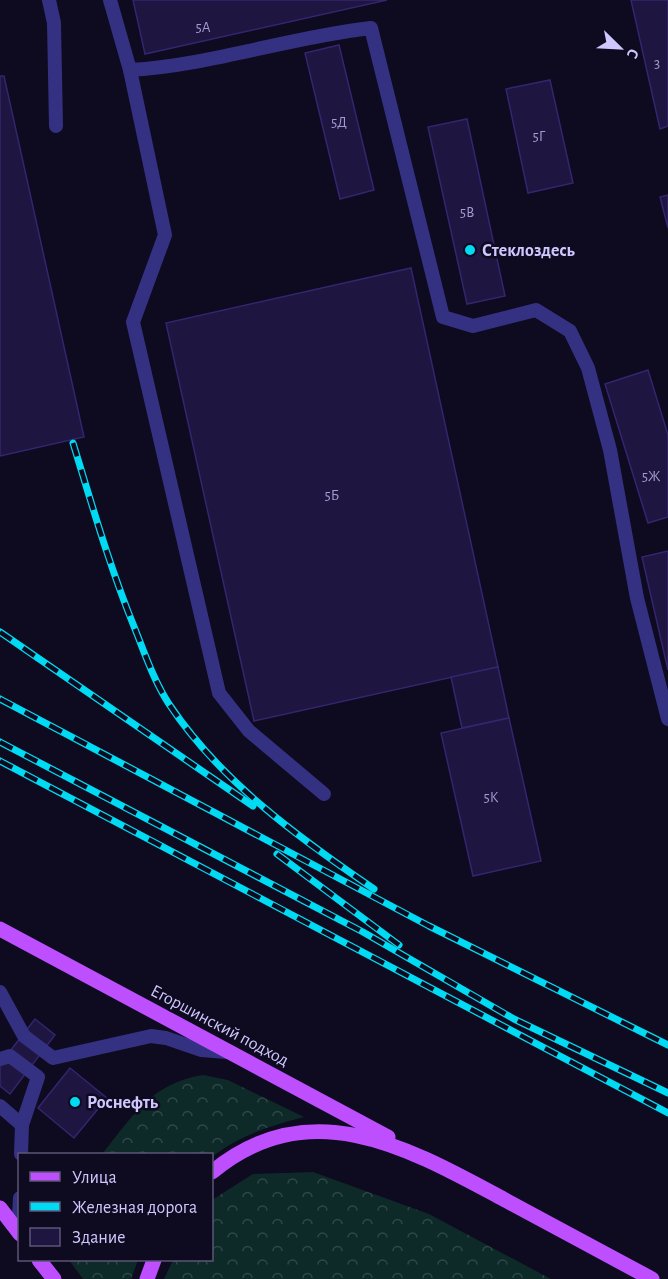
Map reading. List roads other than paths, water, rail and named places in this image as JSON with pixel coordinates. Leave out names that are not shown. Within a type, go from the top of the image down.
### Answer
[{"type":"main road","name":"Егоршинский подход","points":[[0,929],[422,1155]]},
{"type":"main road","points":[[213,1171],[249,1147],[275,1138],[323,1131],[351,1134],[422,1155],[652,1279]]},
{"type":"main road","points":[[0,1208],[18,1232]]},
{"type":"main road","points":[[40,1261],[54,1279]]},
{"type":"main road","points":[[147,1279],[154,1261]]},
{"type":"lane","points":[[49,0],[54,23],[56,126]]},
{"type":"lane","points":[[110,0],[130,70],[165,235],[134,322],[219,693],[249,731],[324,794]]},
{"type":"lane","points":[[130,70],[173,68],[326,33],[371,28],[443,317],[473,326],[536,310],[570,331],[588,368],[610,450],[637,598],[668,719]]},
{"type":"lane","points":[[0,992],[24,1036],[53,1058],[151,1036],[166,1038],[201,1050],[231,1053]]},
{"type":"lane","points":[[0,1059],[10,1056],[38,1077],[22,1125],[21,1153]]},
{"type":"lane","points":[[0,1106],[22,1125]]},
{"type":"railway","points":[[73,443],[126,606],[154,677],[169,704],[212,758],[262,806],[374,889]]},
{"type":"railway","points":[[0,632],[253,806]]},
{"type":"railway","points":[[0,699],[429,926],[668,1045]]},
{"type":"railway","points":[[0,742],[363,932],[514,1019],[668,1093]]},
{"type":"railway","points":[[0,761],[668,1113]]},
{"type":"railway","points":[[277,854],[399,945]]},
{"type":"place","name":"Стеклоздесь","points":[[470,250]]},
{"type":"place","name":"Роснефть","points":[[75,1102]]}]
